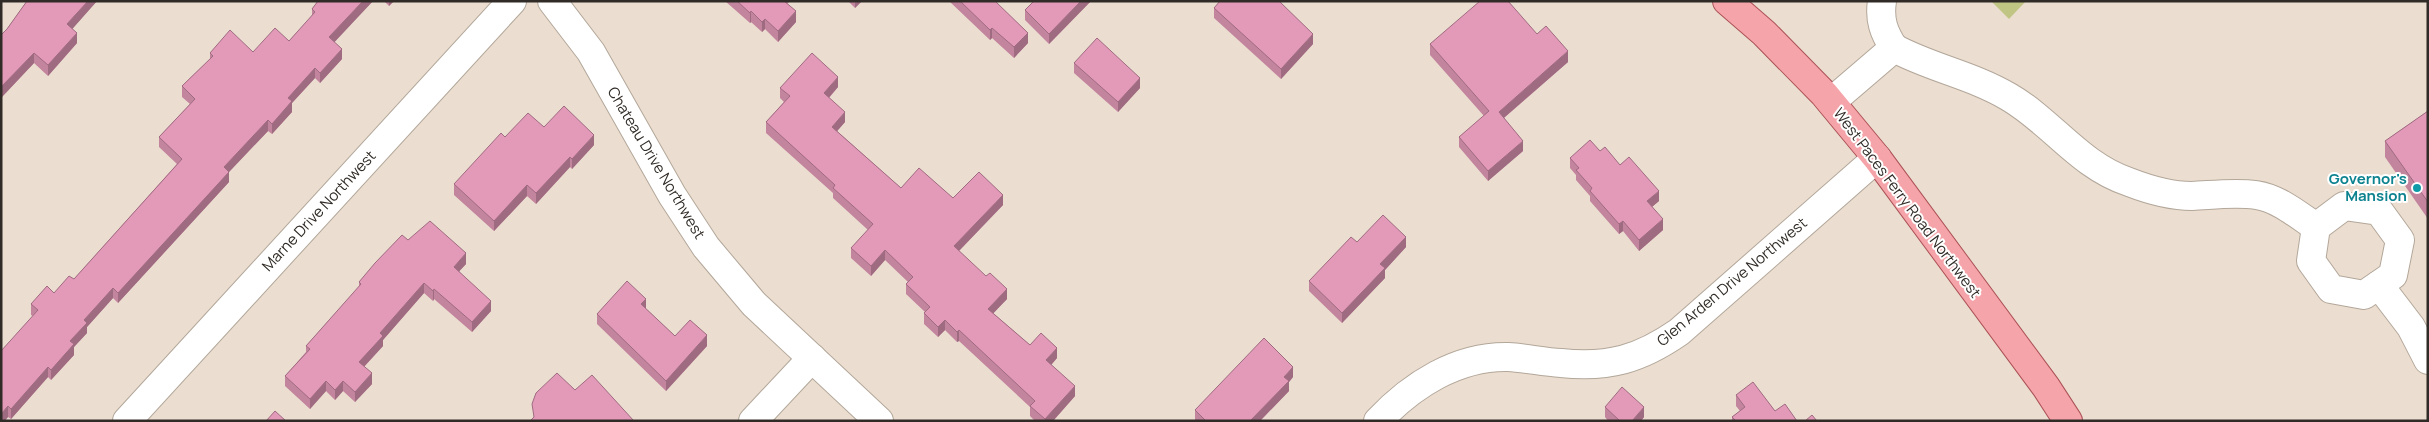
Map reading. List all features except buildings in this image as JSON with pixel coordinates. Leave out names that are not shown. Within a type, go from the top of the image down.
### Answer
[{"type":"main road","name":"West Paces Ferry Road Northwest","points":[[1727,1],[1764,33],[1830,102],[1877,158],[2046,386],[2068,421]]},
{"type":"street","name":"Marne Drive Northwest","points":[[127,421],[512,1]]},
{"type":"street","name":"Chateau Drive Northwest","points":[[552,1],[591,52],[672,195],[706,247],[754,304],[879,421]]},
{"type":"street","points":[[1882,1],[1882,22],[1885,34],[1894,48],[1975,79],[1995,89],[2036,116],[2081,157],[2104,171],[2128,182],[2190,196],[2222,193],[2257,195],[2280,204],[2316,227]]},
{"type":"street","points":[[1830,102],[1894,48]]},
{"type":"street","name":"Glen Arden Drive Northwest","points":[[1378,421],[1395,403],[1422,383],[1446,370],[1477,361],[1507,357],[1562,364],[1601,365],[1630,359],[1657,347],[1679,332],[1877,158]]},
{"type":"street","points":[[2344,206],[2379,211],[2400,240],[2393,275],[2379,285],[2364,295],[2331,289],[2311,261],[2316,227],[2344,206]]},
{"type":"street","points":[[2379,285],[2411,327],[2428,360]]},
{"type":"street","points":[[753,421],[812,358]]},
{"type":"green space","points":[[1991,1],[2026,1],[2009,19]]},
{"type":"place","name":"Governor's Mansion","points":[[2417,188]]}]
